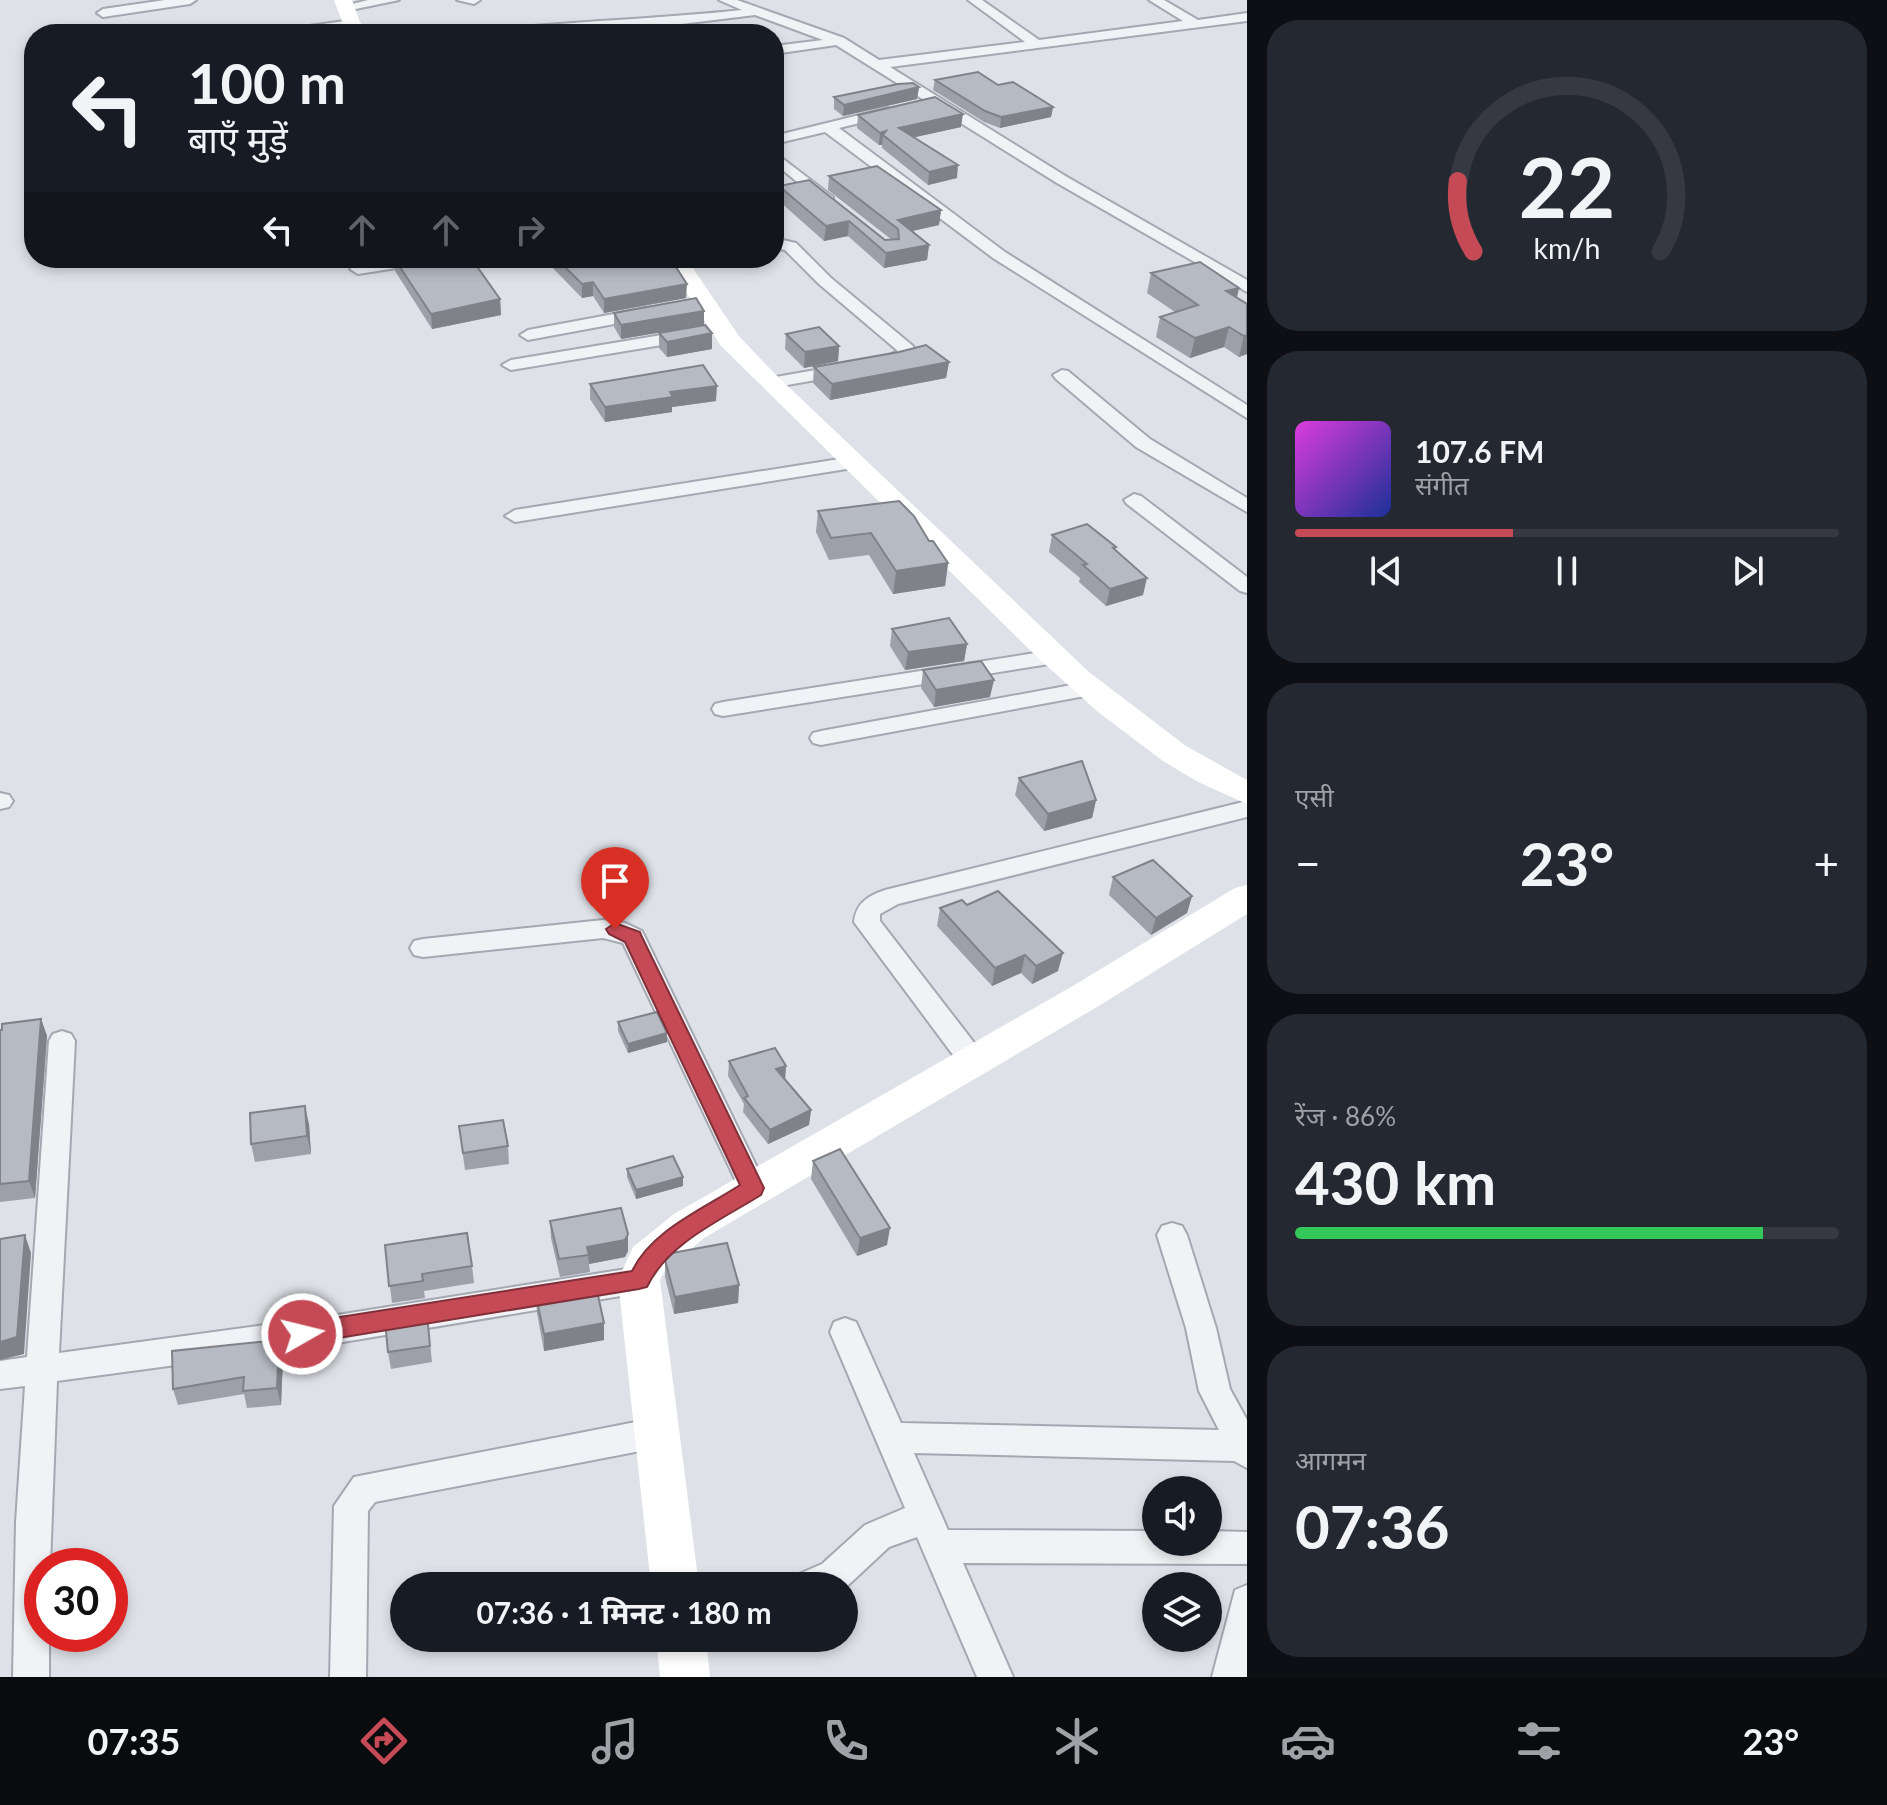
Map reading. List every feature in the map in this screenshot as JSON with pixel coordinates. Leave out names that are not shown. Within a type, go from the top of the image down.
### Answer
[{"type":"street","points":[[103,13],[190,0]]},
{"type":"street","points":[[319,24],[393,0]]},
{"type":"street","points":[[463,0],[474,0]]},
{"type":"street","points":[[725,0],[839,41],[934,102],[1247,287]]},
{"type":"street","points":[[974,0],[1037,44]]},
{"type":"street","points":[[1155,0],[1197,24]]},
{"type":"street","points":[[649,24],[756,12]]},
{"type":"street","points":[[873,65],[1247,17]]},
{"type":"street","points":[[784,49],[839,41]]},
{"type":"street","points":[[919,105],[934,102]]},
{"type":"street","points":[[784,137],[904,109]]},
{"type":"street","points":[[827,126],[999,255],[1247,413]]},
{"type":"street","points":[[784,164],[843,212]]},
{"type":"street","points":[[770,383],[897,360],[907,354],[907,350],[825,281],[790,246],[784,245]]},
{"type":"street","points":[[358,269],[364,268]]},
{"type":"street","points":[[680,268],[696,304],[770,383],[1088,689],[1155,744],[1247,793]]},
{"type":"street","points":[[528,335],[660,311]]},
{"type":"street","points":[[511,365],[722,330]]},
{"type":"street","points":[[1062,375],[1143,443],[1247,506]]},
{"type":"street","points":[[515,516],[852,463]]},
{"type":"street","points":[[1134,500],[1247,587]]},
{"type":"street","points":[[723,709],[1054,657]]},
{"type":"street","points":[[821,738],[1088,689]]},
{"type":"street","points":[[972,1060],[867,922],[868,911],[879,901],[894,896],[1247,809]]},
{"type":"street","points":[[673,1572],[639,1280],[648,1260],[667,1243],[753,1188],[1084,997],[1247,897]]},
{"type":"street","points":[[423,948],[603,929],[625,932],[633,937],[753,1188]]},
{"type":"street","points":[[31,1677],[33,1522],[62,1041]]},
{"type":"street","points":[[891,1438],[1244,1450],[1215,1391],[1201,1328],[1172,1235]]},
{"type":"street","points":[[0,1375],[331,1330],[639,1280]]},
{"type":"street","points":[[845,1332],[995,1677]]},
{"type":"street","points":[[348,1677],[351,1506],[366,1488],[656,1433]]},
{"type":"street","points":[[841,1572],[862,1547],[876,1536],[932,1532],[1247,1548]]},
{"type":"street","points":[[1230,1677],[1245,1627]]},
{"type":"street","points":[[682,1652],[685,1677]]},
{"type":"building","points":[[978,72],[998,85],[1013,82],[1053,107],[1001,117],[985,111],[935,80]]},
{"type":"building","points":[[913,83],[919,87],[844,105],[834,97],[898,84]]},
{"type":"building","points":[[935,97],[963,114],[899,128],[958,165],[929,172],[883,135],[886,131],[880,133],[858,115]]},
{"type":"building","points":[[877,166],[941,210],[898,220],[929,245],[886,253],[849,221],[826,226],[784,190],[784,185],[809,180],[885,240],[899,239],[898,229],[829,176]]},
{"type":"building","points":[[1200,262],[1239,288],[1226,291],[1247,304],[1247,335],[1229,327],[1195,338],[1160,317],[1198,305],[1151,273]]},
{"type":"building","points":[[401,268],[478,268],[500,299],[431,314]]},
{"type":"building","points":[[566,268],[677,268],[687,284],[604,299],[593,282],[582,284]]},
{"type":"building","points":[[696,298],[704,311],[621,325],[614,313]]},
{"type":"building","points":[[705,325],[712,333],[667,342],[659,333]]},
{"type":"building","points":[[819,327],[839,346],[805,352],[786,334]]},
{"type":"building","points":[[926,345],[949,362],[832,384],[814,367],[899,352]]},
{"type":"building","points":[[703,365],[717,386],[670,392],[673,397],[605,407],[590,384]]},
{"type":"building","points":[[899,501],[914,516],[929,541],[933,541],[948,563],[896,571],[871,533],[831,538],[818,511]]},
{"type":"building","points":[[1087,524],[1147,578],[1110,589],[1083,565],[1087,564],[1052,535]]},
{"type":"building","points":[[949,618],[967,644],[908,652],[892,629]]},
{"type":"building","points":[[981,661],[994,680],[936,690],[923,670]]},
{"type":"building","points":[[1082,761],[1096,800],[1048,814],[1019,778]]},
{"type":"building","points":[[1153,860],[1192,896],[1156,918],[1113,877]]},
{"type":"building","points":[[998,891],[1063,953],[1036,966],[1025,955],[995,968],[940,908],[962,900],[967,905]]},
{"type":"building","points":[[657,1012],[667,1033],[628,1044],[618,1022]]},
{"type":"building","points":[[41,1019],[29,1181],[0,1184],[0,1030],[2,1024]]},
{"type":"building","points":[[775,1048],[786,1066],[776,1069],[811,1110],[770,1130],[744,1098],[748,1096],[729,1061]]},
{"type":"building","points":[[305,1106],[307,1136],[251,1144],[250,1113]]},
{"type":"building","points":[[503,1120],[508,1146],[463,1153],[459,1126]]},
{"type":"building","points":[[840,1149],[890,1228],[860,1238],[813,1161]]},
{"type":"building","points":[[673,1156],[683,1177],[636,1190],[627,1169]]},
{"type":"building","points":[[621,1208],[628,1234],[625,1240],[587,1247],[589,1255],[559,1259],[550,1221]]},
{"type":"building","points":[[467,1233],[472,1266],[422,1274],[423,1281],[389,1286],[385,1245]]},
{"type":"building","points":[[25,1235],[17,1337],[0,1342],[0,1239]]},
{"type":"building","points":[[727,1243],[739,1285],[675,1297],[665,1260],[672,1253]]},
{"type":"building","points":[[596,1286],[604,1323],[544,1334],[536,1296]]},
{"type":"building","points":[[427,1314],[430,1346],[388,1352],[385,1321]]},
{"type":"building","points":[[279,1340],[277,1388],[243,1391],[244,1377],[173,1389],[172,1351]]},
{"type":"route","points":[[302,1334],[639,1280],[648,1260],[667,1243],[689,1226],[753,1188],[633,937],[615,929]]}]
